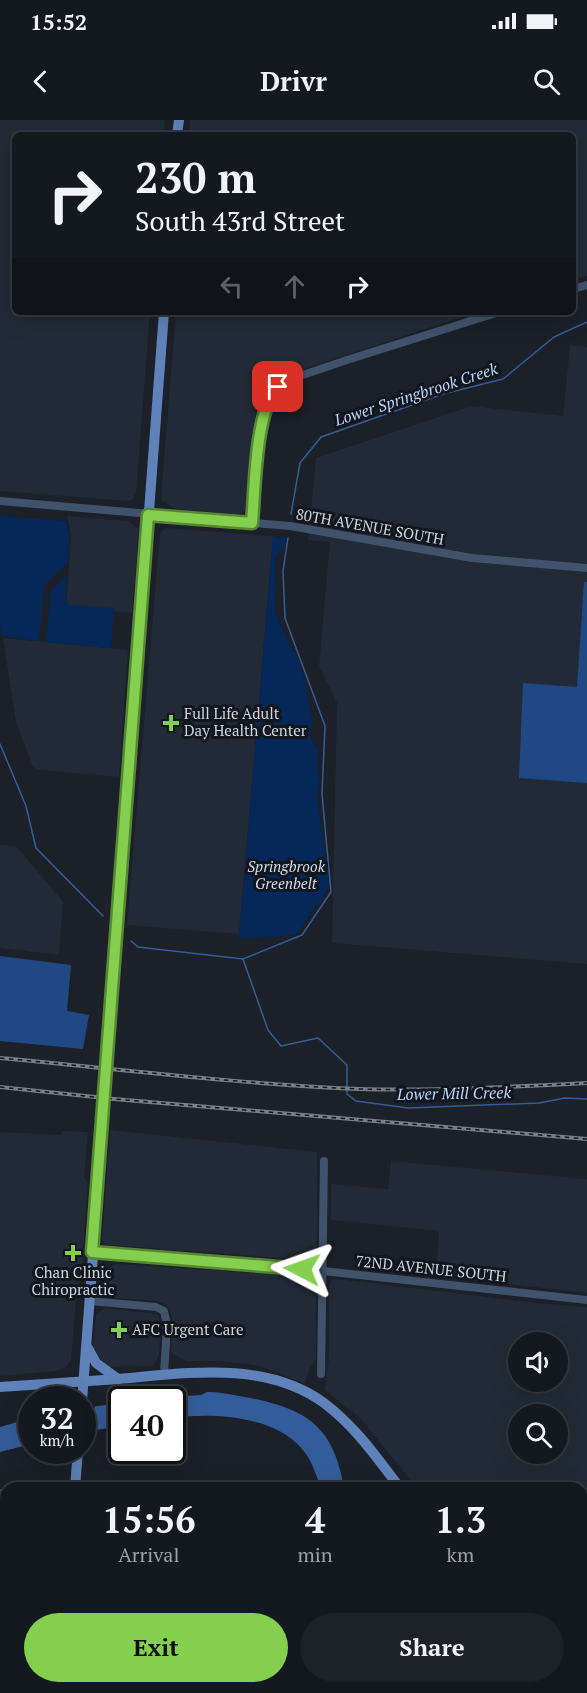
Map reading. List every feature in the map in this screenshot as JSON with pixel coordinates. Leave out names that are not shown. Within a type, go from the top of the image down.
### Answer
[{"type":"main road","points":[[84,1386],[164,315]]},
{"type":"main road","points":[[86,1344],[96,1364],[118,1379]]},
{"type":"main road","points":[[0,1387],[164,1374],[212,1372],[255,1375],[303,1391],[322,1402],[343,1419],[395,1482]]},
{"type":"main road","points":[[75,1482],[77,1464]]},
{"type":"street","points":[[252,523],[261,422],[269,398],[278,387],[288,380],[346,360],[489,315]]},
{"type":"street","name":"80TH AVENUE SOUTH","points":[[0,501],[252,523],[322,531],[472,558],[587,568]]},
{"type":"street","points":[[321,1374],[324,1161]]},
{"type":"street","name":"72ND AVENUE SOUTH","points":[[92,1252],[323,1271],[587,1300]]},
{"type":"street","points":[[90,1301],[156,1307],[164,1311],[167,1325],[164,1374]]},
{"type":"shaded area","points":[[0,120],[165,120],[164,132],[12,132],[12,315],[150,315],[136,493],[133,499],[129,501],[0,491]]},
{"type":"shaded area","points":[[190,120],[587,120],[587,276],[576,279],[576,132],[189,132]]},
{"type":"shaded area","points":[[176,315],[468,315],[289,374],[275,384],[257,410],[248,504],[244,512],[237,514],[175,509],[162,500]]},
{"type":"shaded area","points":[[570,345],[587,347],[587,964],[332,943],[337,703],[319,666],[330,542],[308,540],[316,458],[471,406],[563,416]]},
{"type":"shaded area","points":[[67,516],[128,521],[139,529],[132,613],[66,607],[71,534]]},
{"type":"shaded area","points":[[165,528],[273,536],[239,934],[127,925],[160,533]]},
{"type":"shaded area","points":[[584,582],[587,582],[587,783],[519,778],[523,683],[577,687]]},
{"type":"shaded area","points":[[3,638],[128,650],[119,777],[40,770],[33,767],[16,722]]},
{"type":"shaded area","points":[[0,845],[16,846],[63,902],[59,955],[0,948]]},
{"type":"shaded area","points":[[0,956],[71,965],[67,1011],[89,1015],[83,1049],[0,1041]]},
{"type":"shaded area","points":[[110,1130],[317,1152],[317,1249],[315,1254],[307,1260],[104,1243],[102,1238]]},
{"type":"shaded area","points":[[62,1131],[88,1132],[84,1177],[88,1182],[81,1279],[77,1287],[71,1360],[66,1367],[57,1371],[0,1376],[0,1132],[61,1135]]},
{"type":"shaded area","points":[[391,1161],[587,1179],[587,1293],[436,1276],[439,1231],[331,1220],[331,1184],[388,1189]]},
{"type":"shaded area","points":[[113,1265],[313,1277],[316,1282],[316,1358],[305,1384],[255,1365],[219,1361],[187,1361],[175,1355],[171,1351],[172,1317],[167,1305],[157,1301],[115,1298],[106,1291],[104,1284],[106,1273]]},
{"type":"shaded area","points":[[337,1279],[587,1307],[587,1482],[412,1482],[361,1419],[325,1390],[329,1357],[329,1285],[332,1280]]},
{"type":"shaded area","points":[[105,1308],[157,1314],[161,1322],[159,1356],[154,1364],[108,1367],[103,1365],[93,1350],[96,1314]]},
{"type":"shaded area","points":[[207,1392],[219,1393],[261,1400],[297,1412],[322,1432],[332,1447],[343,1482],[319,1482],[303,1450],[277,1430],[261,1423],[225,1417],[186,1416],[186,1396]]},
{"type":"shaded area","points":[[108,1405],[108,1428],[96,1430],[96,1406]]},
{"type":"shaded area","points":[[18,1422],[18,1447],[0,1452],[0,1427]]},
{"type":"green space","points":[[0,516],[66,521],[69,534],[68,562],[47,582],[44,588],[39,641],[2,636]]},
{"type":"green space","name":"Springbrook Greenbelt","points":[[273,537],[286,538],[284,546],[275,558],[274,608],[285,636],[299,661],[307,688],[313,721],[309,735],[318,750],[317,766],[320,781],[317,797],[329,883],[324,897],[297,935],[239,939]]},
{"type":"green space","points":[[67,575],[66,601],[69,605],[114,608],[111,648],[46,642],[51,591]]},
{"type":"waterway","name":"Lower Springbrook Creek","points":[[291,514],[300,463],[321,437],[443,394],[503,379],[554,337],[587,322]]},
{"type":"waterway","name":"Lower Springbrook Creek","points":[[131,941],[138,947],[243,959],[302,935],[331,892],[322,794],[325,726],[285,618],[283,571],[288,538]]},
{"type":"waterway","name":"Lower Springbrook Creek","points":[[0,744],[26,806],[36,848],[103,916]]},
{"type":"waterway","name":"Lower Mill Creek","points":[[243,959],[268,1030],[281,1046],[318,1038],[347,1065],[347,1094],[356,1101],[408,1108],[539,1103],[565,1098],[587,1099]]},
{"type":"railway","points":[[0,1058],[224,1080],[359,1089],[445,1089],[587,1083]]},
{"type":"railway","points":[[0,1087],[114,1099],[587,1139]]},
{"type":"place","name":"Full Life Adult Day Health Center","points":[[171,723]]},
{"type":"place","name":"Chan Clinic Chiropractic","points":[[73,1253]]},
{"type":"place","name":"AFC Urgent Care","points":[[119,1330]]},
{"type":"route","points":[[278,387],[269,398],[261,422],[252,523],[148,515],[92,1252],[302,1269]]}]
